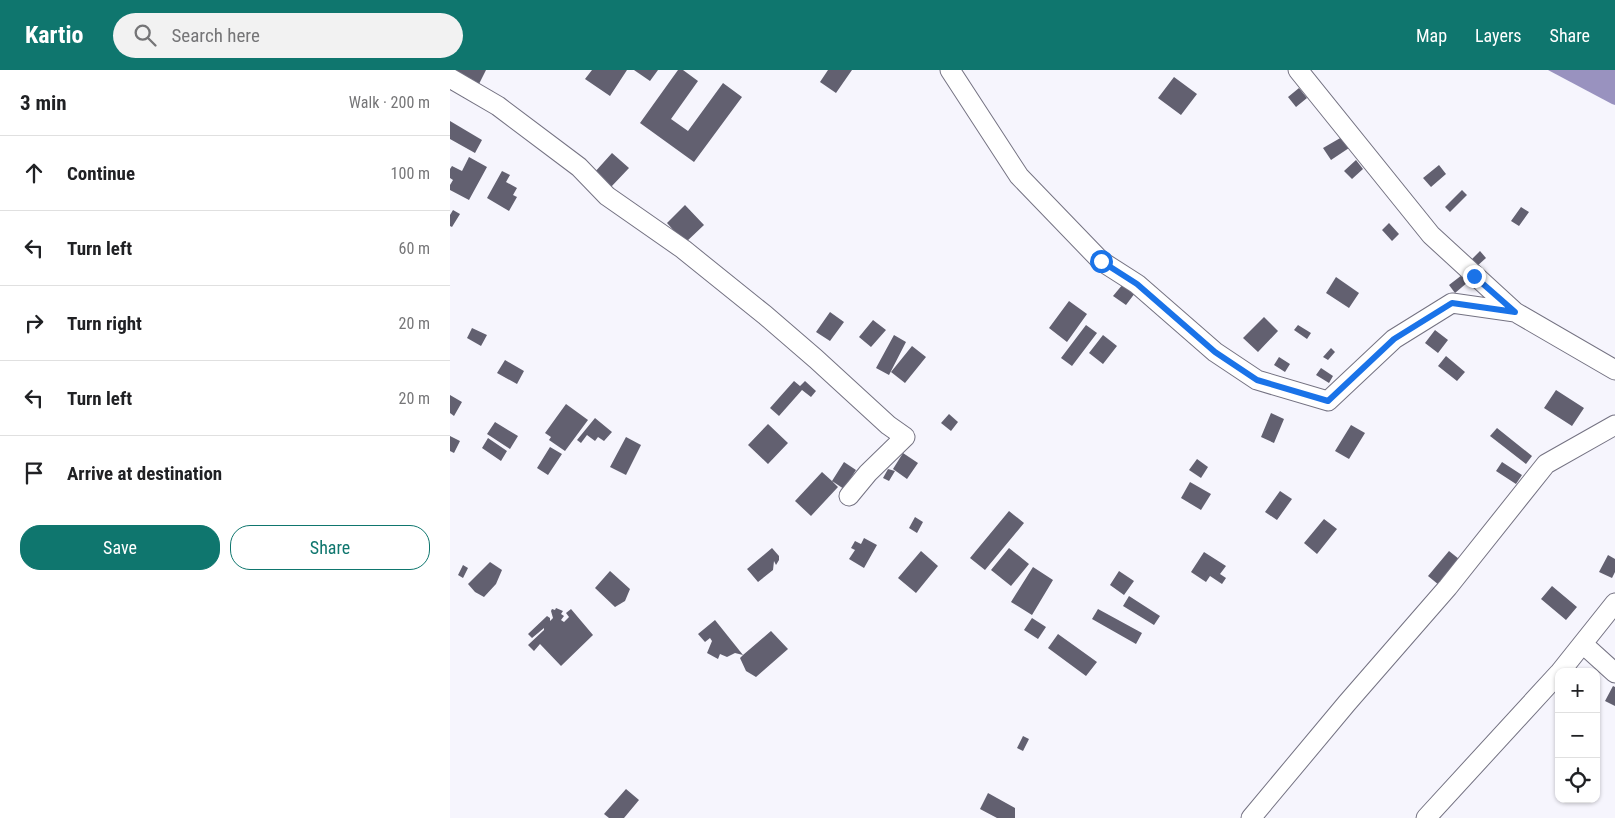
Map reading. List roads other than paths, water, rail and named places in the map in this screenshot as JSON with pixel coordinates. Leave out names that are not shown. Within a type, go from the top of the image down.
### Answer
[{"type":"street","points":[[950,70],[1019,176],[1101,261],[1137,284],[1215,352],[1257,380],[1328,401],[1394,339],[1452,303],[1515,312]]},
{"type":"street","points":[[1298,70],[1431,235],[1515,312],[1615,370]]},
{"type":"street","points":[[450,78],[498,106],[579,167],[608,196],[683,249],[816,359],[888,425],[905,437],[868,473],[848,496]]},
{"type":"street","points":[[1251,818],[1347,703],[1448,587],[1546,464],[1615,425]]},
{"type":"street","points":[[1562,668],[1615,603]]},
{"type":"street","points":[[1583,644],[1615,673]]},
{"type":"street","points":[[1426,818],[1555,676]]}]
